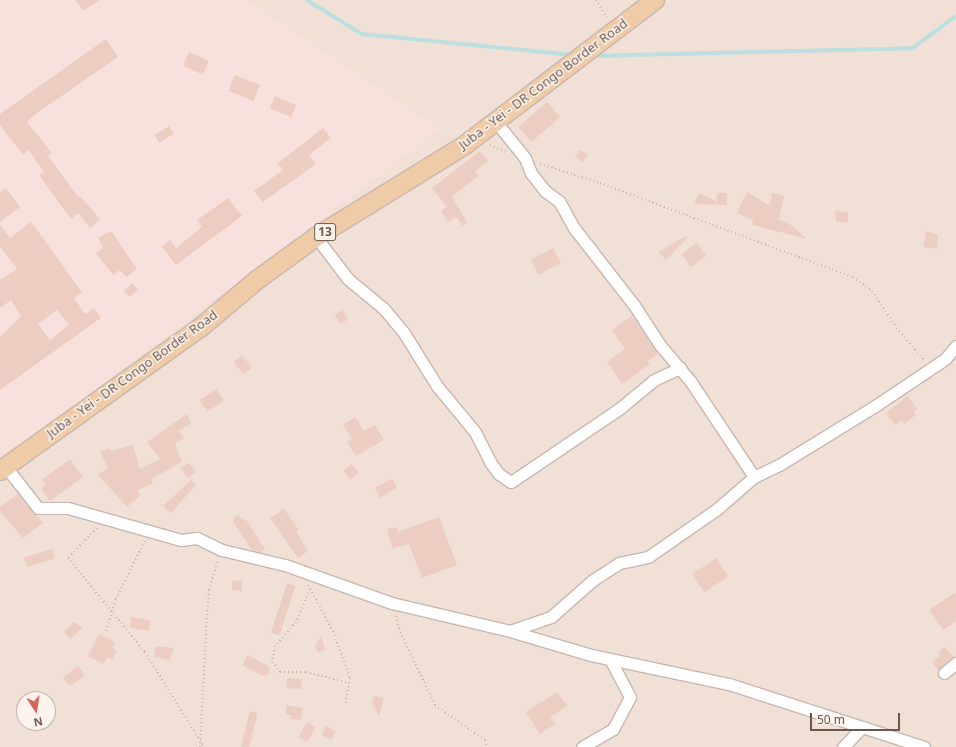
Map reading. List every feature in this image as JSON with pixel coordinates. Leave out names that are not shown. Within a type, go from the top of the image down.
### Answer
[{"type":"main road","name":"Juba - Yei - DR Congo Border Road","points":[[3,469],[200,328],[257,280],[316,237],[465,145],[614,29],[655,0]]},
{"type":"street","points":[[496,122],[525,158],[531,173],[545,191],[558,201],[574,228],[634,305],[660,345],[680,368],[754,477]]},
{"type":"street","points":[[316,237],[348,279],[384,309],[404,332],[437,386],[475,432],[490,462],[499,474],[511,482],[619,409],[654,380],[680,368]]},
{"type":"street","points":[[510,631],[550,617],[593,580],[619,563],[648,556],[717,509],[754,477],[824,438],[927,369],[945,359],[956,346]]},
{"type":"street","points":[[3,469],[38,508],[68,508],[105,520],[181,540],[197,538],[222,550],[300,570],[392,603],[510,631],[610,659],[730,684],[924,747]]},
{"type":"street","points":[[582,747],[613,729],[630,697],[610,659]]},
{"type":"street","points":[[944,673],[956,663]]},
{"type":"street","points":[[843,747],[862,727]]},
{"type":"path","points":[[596,0],[614,29]]},
{"type":"path","points":[[465,145],[492,145],[853,277],[872,291],[899,331],[923,359],[927,369]]},
{"type":"path","points":[[105,520],[68,558],[145,652],[204,747]]},
{"type":"path","points":[[106,631],[119,593],[151,531]]},
{"type":"path","points":[[200,747],[201,685],[209,590],[222,550]]},
{"type":"path","points":[[300,570],[333,631],[350,678],[345,705]]},
{"type":"path","points":[[310,589],[296,622],[275,646],[272,662],[280,672],[306,672],[349,683]]},
{"type":"path","points":[[392,603],[400,632],[435,705],[485,740],[487,747]]},
{"type":"shaded area","points":[[0,0],[956,0],[956,747],[0,747]]},
{"type":"shaded area","points":[[0,0],[247,0],[441,129],[61,415],[0,457]]},
{"type":"building","points":[[75,0],[99,0],[83,11]]},
{"type":"building","points":[[106,39],[118,57],[37,113],[27,122],[52,153],[48,156],[78,197],[80,196],[100,219],[90,228],[78,213],[71,219],[39,175],[44,171],[28,150],[23,155],[0,125],[0,114]]},
{"type":"building","points":[[189,52],[209,61],[203,75],[183,66]]},
{"type":"building","points":[[235,75],[260,85],[254,101],[229,91]]},
{"type":"building","points":[[275,96],[296,105],[291,117],[270,108]]},
{"type":"building","points":[[547,102],[560,117],[531,142],[518,127]]},
{"type":"building","points":[[169,126],[174,134],[159,143],[155,135]]},
{"type":"building","points":[[323,128],[331,138],[309,155],[316,164],[263,202],[254,191],[283,170],[277,164]]},
{"type":"building","points":[[580,150],[588,154],[583,162],[575,157]]},
{"type":"building","points":[[480,151],[488,161],[475,171],[479,175],[452,197],[467,222],[463,226],[456,217],[448,222],[441,211],[447,207],[432,188]]},
{"type":"building","points":[[6,188],[20,207],[0,222],[0,192]]},
{"type":"building","points":[[747,192],[770,206],[772,193],[784,196],[779,220],[787,222],[807,239],[752,225],[753,220],[737,213]]},
{"type":"building","points":[[699,193],[717,202],[717,193],[727,193],[727,205],[694,204]]},
{"type":"building","points":[[228,198],[242,216],[176,265],[162,247],[170,240],[176,248],[202,227],[197,220]]},
{"type":"building","points":[[835,211],[848,212],[848,223],[836,221]]},
{"type":"building","points":[[31,222],[82,292],[74,298],[85,314],[94,308],[101,318],[0,390],[0,337],[21,316],[11,300],[0,308],[0,280],[17,269],[0,246],[0,225],[10,238]],"holes":[[[57,310],[69,325],[50,340],[38,324]]]},
{"type":"building","points":[[111,231],[137,269],[126,277],[120,270],[113,275],[96,253],[103,248],[98,238]]},
{"type":"building","points":[[926,231],[938,235],[937,249],[923,247]]},
{"type":"building","points":[[686,236],[687,238],[666,260],[658,252]]},
{"type":"building","points":[[697,243],[706,256],[691,267],[681,254]]},
{"type":"building","points":[[553,248],[561,263],[539,275],[531,260]]},
{"type":"building","points":[[132,283],[138,290],[130,297],[124,290]]},
{"type":"building","points":[[342,310],[348,319],[341,324],[335,315]]},
{"type":"building","points":[[632,316],[658,354],[648,361],[650,364],[622,384],[607,362],[625,349],[612,330]]},
{"type":"building","points":[[242,355],[252,368],[243,374],[233,362]]},
{"type":"building","points":[[216,389],[224,401],[207,412],[199,400]]},
{"type":"building","points":[[908,396],[917,409],[913,412],[916,415],[904,424],[902,420],[895,425],[886,413]]},
{"type":"building","points":[[187,414],[191,423],[179,431],[184,438],[175,444],[182,462],[151,479],[153,484],[137,490],[141,495],[127,507],[98,475],[108,467],[100,452],[109,448],[111,451],[133,445],[140,469],[160,459],[147,442]]},
{"type":"building","points":[[355,417],[364,431],[375,425],[384,440],[356,456],[347,442],[352,439],[343,425]]},
{"type":"building","points":[[70,459],[83,477],[50,501],[41,489],[46,485],[42,480]]},
{"type":"building","points":[[189,463],[196,472],[188,478],[180,468]]},
{"type":"building","points":[[352,464],[359,473],[350,479],[343,471]]},
{"type":"building","points":[[392,479],[397,487],[380,498],[375,488]]},
{"type":"building","points":[[191,480],[196,485],[171,513],[163,506]]},
{"type":"building","points":[[18,494],[43,523],[23,538],[0,512],[0,507]]},
{"type":"building","points":[[284,509],[299,530],[296,532],[308,551],[298,558],[270,518]]},
{"type":"building","points":[[237,515],[247,521],[265,549],[260,552],[252,550],[233,522]]},
{"type":"building","points":[[439,517],[457,565],[422,578],[409,544],[392,548],[387,529],[397,527],[398,532]]},
{"type":"building","points":[[52,549],[55,559],[27,567],[24,557]]},
{"type":"building","points":[[716,558],[728,576],[704,592],[692,574]]},
{"type":"building","points":[[242,580],[242,591],[232,590],[232,581]]},
{"type":"building","points":[[287,583],[296,586],[279,635],[271,632]]},
{"type":"building","points":[[956,592],[956,621],[943,630],[929,610]]},
{"type":"building","points":[[131,617],[151,620],[149,631],[129,628]]},
{"type":"building","points":[[74,622],[83,627],[70,639],[64,631]]},
{"type":"building","points":[[99,634],[115,642],[112,648],[117,650],[112,660],[107,657],[104,664],[88,656]]},
{"type":"building","points":[[321,636],[325,649],[318,653],[315,646]]},
{"type":"building","points":[[156,646],[174,648],[170,660],[154,657]]},
{"type":"building","points":[[945,647],[954,657],[938,670],[932,662],[940,656],[938,653]]},
{"type":"building","points":[[248,655],[269,667],[269,674],[264,676],[242,665]]},
{"type":"building","points":[[78,666],[85,675],[70,686],[63,678]]},
{"type":"building","points":[[287,678],[302,679],[301,689],[286,688]]},
{"type":"building","points":[[557,692],[567,706],[550,717],[555,724],[540,734],[526,712]]},
{"type":"building","points":[[374,696],[384,698],[379,716],[372,704]]},
{"type":"building","points":[[286,705],[303,708],[301,720],[290,719],[291,716],[286,714]]},
{"type":"building","points":[[250,711],[258,713],[249,747],[241,747]]},
{"type":"building","points":[[307,722],[316,727],[308,742],[299,737]]},
{"type":"building","points":[[326,726],[336,731],[331,740],[321,735]]},
{"type":"waterway","points":[[307,0],[362,34],[573,55]]},
{"type":"waterway","points":[[593,56],[913,48],[956,16]]}]
